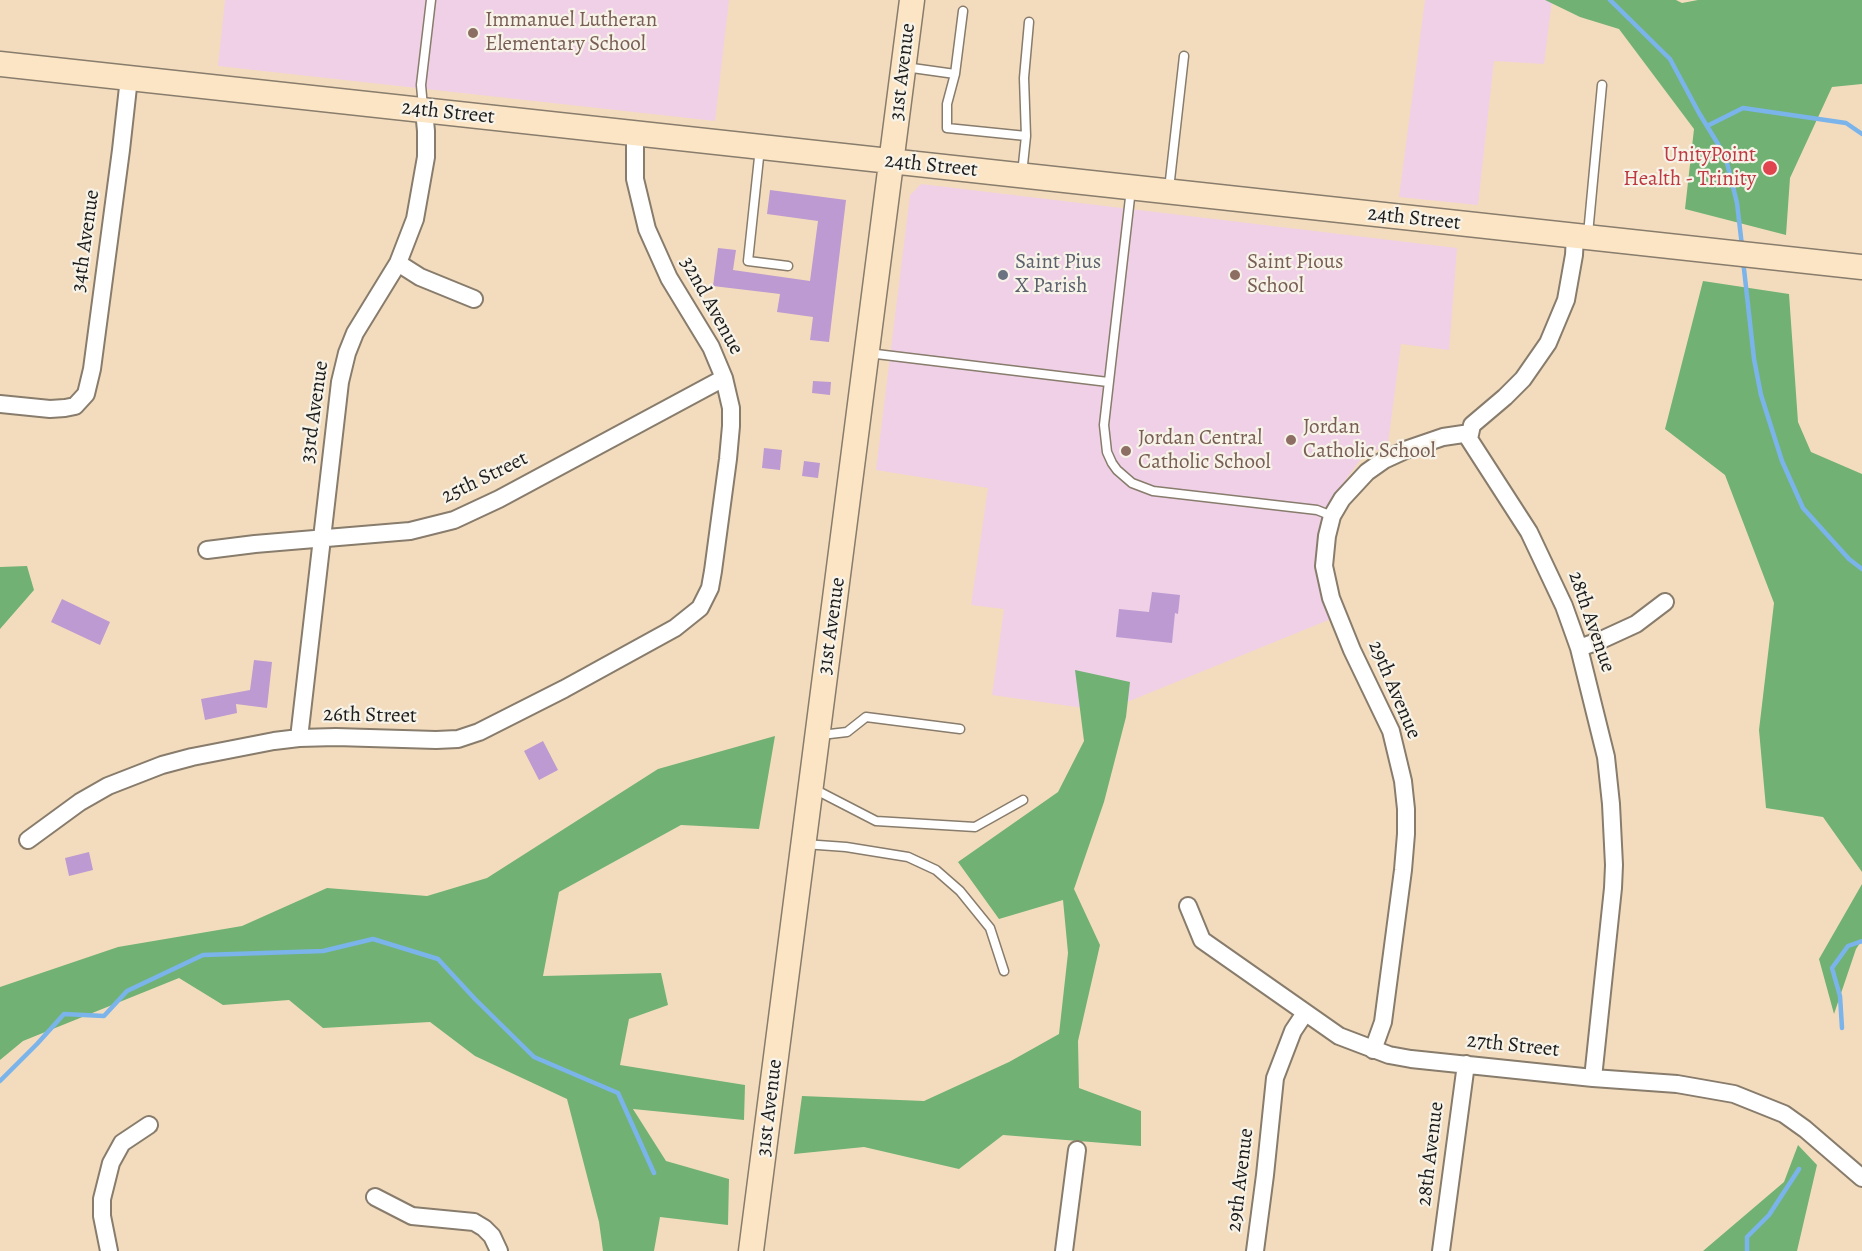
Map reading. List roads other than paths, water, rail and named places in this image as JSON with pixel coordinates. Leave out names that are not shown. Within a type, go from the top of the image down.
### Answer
[{"type":"street","name":"31st Avenue","points":[[751,1251],[912,0]]},
{"type":"street","name":"24th Street","points":[[0,64],[1862,267]]},
{"type":"street","name":"34th Avenue","points":[[0,404],[50,409],[75,406],[86,394],[92,369],[129,78]]},
{"type":"street","name":"33rd Avenue","points":[[299,738],[340,382],[355,333],[398,263],[415,219],[426,157],[424,110]]},
{"type":"street","name":"32nd Avenue","points":[[634,133],[635,179],[647,229],[669,278],[711,347],[724,378],[731,408],[730,437],[713,571],[710,588],[700,608]]},
{"type":"street","points":[[1470,433],[1472,425],[1478,418],[1505,397],[1522,379],[1548,342],[1566,300],[1574,255],[1581,237]]},
{"type":"street","points":[[398,263],[420,277],[474,299]]},
{"type":"street","name":"25th Street","points":[[207,550],[410,531],[431,527],[469,514],[724,378]]},
{"type":"street","name":"29th Avenue","points":[[1373,1050],[1383,1022],[1403,870],[1406,809],[1403,781],[1391,731],[1352,650],[1331,598],[1324,566],[1327,536],[1332,516],[1342,499],[1367,472],[1384,460],[1408,449],[1443,437],[1470,433]]},
{"type":"street","name":"28th Avenue","points":[[1470,433],[1472,446],[1529,532],[1561,598],[1579,648],[1606,757],[1614,865],[1612,913],[1593,1078]]},
{"type":"street","points":[[1579,648],[1636,624],[1665,602]]},
{"type":"street","name":"26th Street","points":[[28,840],[80,802],[108,786],[162,765],[192,757],[299,738],[458,739],[505,720],[564,689],[675,628],[700,608]]},
{"type":"street","name":"27th Street","points":[[1188,906],[1202,940],[1339,1036],[1373,1050],[1411,1059],[1696,1087],[1734,1094],[1784,1114],[1806,1129],[1862,1178]]},
{"type":"street","name":"29th Avenue","points":[[1254,1251],[1275,1078],[1293,1031],[1305,1013]]},
{"type":"street","name":"28th Avenue","points":[[1441,1251],[1466,1064]]},
{"type":"street","points":[[110,1251],[102,1216],[102,1199],[111,1163],[122,1143],[149,1125]]},
{"type":"street","points":[[1064,1251],[1077,1150]]},
{"type":"street","points":[[375,1197],[412,1216],[474,1222],[492,1236],[499,1251]]},
{"type":"lane","points":[[424,110],[421,85],[431,0]]},
{"type":"lane","points":[[963,11],[955,74],[947,104],[947,128],[1026,136]]},
{"type":"lane","points":[[1022,176],[1026,136],[1024,78],[1029,22]]},
{"type":"lane","points":[[1168,192],[1184,56]]},
{"type":"lane","points":[[904,67],[955,74]]},
{"type":"lane","points":[[1581,237],[1602,85]]},
{"type":"lane","points":[[760,148],[748,261],[788,266]]},
{"type":"lane","points":[[1131,188],[1104,425],[1107,452],[1117,470],[1132,483],[1153,491],[1317,510],[1332,516]]},
{"type":"lane","points":[[867,353],[1108,382]]},
{"type":"lane","points":[[818,735],[847,732],[866,717],[960,729]]},
{"type":"lane","points":[[811,788],[876,821],[975,827],[1023,800]]},
{"type":"lane","points":[[804,844],[846,847],[908,857],[936,870],[960,891],[990,928],[1004,971]]},
{"type":"waterway","points":[[1610,0],[1670,59],[1718,144],[1726,159],[1737,203],[1742,246]]},
{"type":"waterway","points":[[1707,126],[1743,108],[1846,123],[1862,134]]},
{"type":"waterway","points":[[1743,260],[1754,359],[1761,395],[1782,461],[1803,508],[1849,559],[1862,569]]},
{"type":"waterway","points":[[0,1081],[64,1014],[104,1016],[127,991],[203,955],[323,951],[373,939],[438,959],[534,1057],[618,1093],[654,1173]]},
{"type":"waterway","points":[[1842,1028],[1840,996],[1832,968],[1848,946],[1862,941]]},
{"type":"waterway","points":[[1747,1251],[1747,1237],[1769,1215],[1799,1169]]},
{"type":"place","name":"Immanuel Lutheran Elementary School","points":[[473,33]]},
{"type":"place","name":"UnityPoint Health - Trinity","points":[[1770,168]]},
{"type":"place","name":"Saint Pius X Parish","points":[[1003,275]]},
{"type":"place","name":"Saint Pious School","points":[[1235,275]]},
{"type":"place","name":"Jordan Catholic School","points":[[1291,440]]},
{"type":"place","name":"Jordan Central Catholic School","points":[[1126,451]]}]
